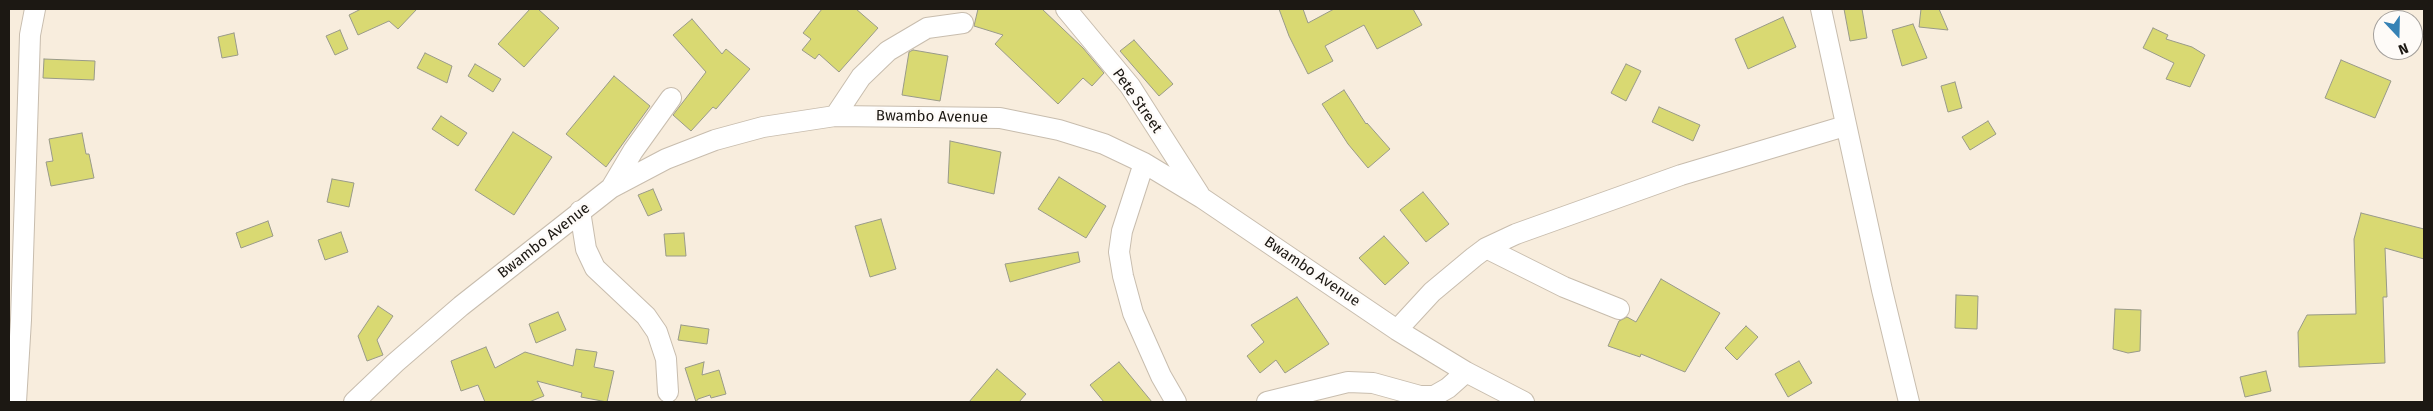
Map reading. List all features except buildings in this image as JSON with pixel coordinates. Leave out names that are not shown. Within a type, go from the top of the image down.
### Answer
[{"type":"street","points":[[16,402],[22,320],[16,210],[30,35],[35,9]]},
{"type":"street","name":"Pete Street","points":[[1066,9],[1130,86],[1202,198]]},
{"type":"street","points":[[1821,9],[1845,126],[1909,402]]},
{"type":"street","points":[[835,116],[861,77],[888,51],[927,28],[963,23]]},
{"type":"street","points":[[611,188],[633,150],[671,98]]},
{"type":"street","name":"Bwambo Avenue","points":[[354,402],[395,363],[461,306],[611,188],[666,159],[715,140],[763,127],[835,116],[1000,118],[1025,122],[1104,144],[1144,163],[1202,198],[1397,330],[1466,372],[1524,402]]},
{"type":"street","points":[[1397,330],[1432,292],[1486,248],[1516,234],[1680,175],[1845,126]]},
{"type":"street","points":[[1144,163],[1122,231],[1119,252],[1133,313],[1161,376],[1176,402]]},
{"type":"street","points":[[580,211],[586,249],[595,268],[646,316],[657,332],[666,359],[668,392]]},
{"type":"street","points":[[1486,248],[1564,287],[1619,309]]},
{"type":"street","points":[[1267,402],[1348,382],[1373,383],[1420,396],[1434,396],[1448,388],[1466,372]]}]
